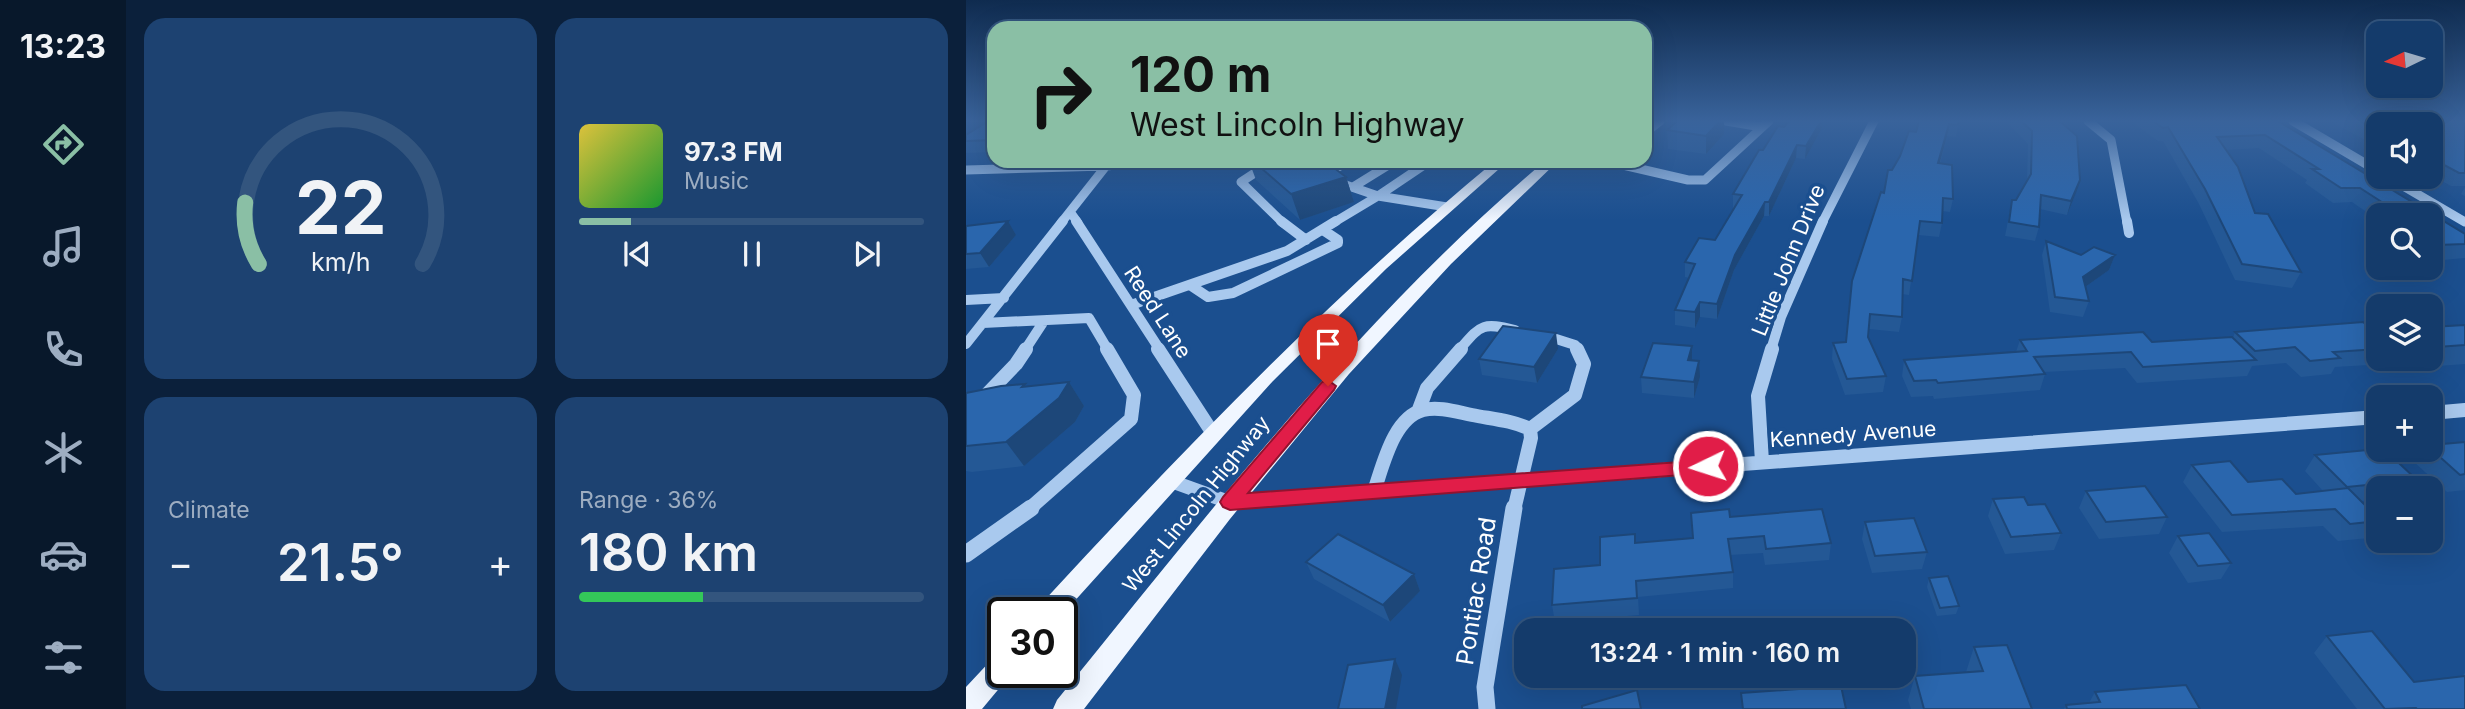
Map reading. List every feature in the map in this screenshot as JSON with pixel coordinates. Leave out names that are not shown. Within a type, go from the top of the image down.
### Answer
[{"type":"main road","name":"West Lincoln Highway","points":[[1063,597],[1212,432],[1376,270],[1494,168]]},
{"type":"main road","name":"West Lincoln Highway","points":[[1067,709],[1230,502],[1328,386],[1468,238],[1544,168]]},
{"type":"main road","points":[[966,707],[987,684]]},
{"type":"street","points":[[1636,168],[1688,180],[1705,180],[1733,154]]},
{"type":"street","name":"Little John Drive","points":[[1762,462],[1758,396],[1781,317],[1836,191],[1856,154]]},
{"type":"street","points":[[2114,154],[2129,233]]},
{"type":"street","points":[[2349,154],[2366,164]]},
{"type":"street","points":[[966,170],[1013,168]]},
{"type":"street","points":[[966,344],[1105,168]]},
{"type":"street","points":[[1262,168],[1241,182],[1275,217],[1306,240]]},
{"type":"street","points":[[1337,168],[1332,171],[1340,183],[1378,196],[1447,207]]},
{"type":"street","points":[[1353,187],[1384,168]]},
{"type":"street","points":[[1131,305],[1287,251],[1420,168]]},
{"type":"street","points":[[2409,189],[2465,222]]},
{"type":"street","name":"Reed Lane","points":[[1071,213],[1212,432]]},
{"type":"street","points":[[1190,285],[1209,298],[1233,293],[1338,243],[1338,240],[1323,230]]},
{"type":"street","points":[[966,300],[1004,298]]},
{"type":"street","points":[[966,554],[1034,506],[1131,419],[1134,395],[1089,318],[983,323]]},
{"type":"street","points":[[966,415],[1016,364],[1044,321]]},
{"type":"street","points":[[1418,411],[1427,388],[1480,326],[1491,324],[1529,334]]},
{"type":"street","points":[[1530,429],[1575,395],[1584,364],[1575,345],[1553,338]]},
{"type":"street","points":[[1374,491],[1398,431],[1408,418],[1418,411],[1445,410],[1530,429]]},
{"type":"street","points":[[2443,412],[2465,411]]},
{"type":"street","name":"Kennedy Avenue","points":[[1168,480],[1230,502],[2366,418]]},
{"type":"street","points":[[1518,481],[1531,438],[1530,429]]},
{"type":"street","name":"Pontiac Road","points":[[1487,709],[1485,687],[1518,481]]},
{"type":"building","points":[[1757,154],[1793,154],[1769,202],[1765,202],[1735,255],[1717,304],[1700,302],[1695,312],[1675,310],[1695,264],[1685,262],[1699,238],[1715,240],[1742,195],[1733,194]]},
{"type":"building","points":[[1941,154],[1938,163],[1952,165],[1953,199],[1943,198],[1942,223],[1920,221],[1912,281],[1903,279],[1902,317],[1870,314],[1868,337],[1886,376],[1847,379],[1833,343],[1846,342],[1852,281],[1881,192],[1884,193],[1888,170],[1892,170],[1900,156]]},
{"type":"building","points":[[2031,154],[2078,154],[2080,180],[2071,201],[2041,195],[2039,227],[2009,222],[2012,200],[2016,200],[2031,174]]},
{"type":"building","points":[[2184,154],[2229,154],[2238,167],[2255,213],[2268,214],[2301,272],[2242,264],[2205,189]]},
{"type":"building","points":[[2295,154],[2333,154],[2366,174],[2366,189],[2391,189],[2414,203],[2383,203],[2360,188],[2341,188],[2312,169],[2319,169]]},
{"type":"building","points":[[2443,154],[2465,154],[2465,173],[2459,173],[2443,164]]},
{"type":"building","points":[[1261,168],[1334,168],[1346,177],[1291,194]]},
{"type":"building","points":[[1008,221],[980,253],[966,254],[966,226]]},
{"type":"building","points":[[2443,221],[2465,234],[2465,244],[2443,245]]},
{"type":"building","points":[[2046,241],[2081,255],[2094,247],[2115,255],[2083,277],[2089,301],[2055,297]]},
{"type":"building","points":[[2363,322],[2366,324],[2366,350],[2333,352],[2340,358],[2310,361],[2295,347],[2255,351],[2235,332]]},
{"type":"building","points":[[2465,325],[2465,345],[2443,347],[2443,326]]},
{"type":"building","points":[[1503,326],[1556,333],[1534,367],[1479,359]]},
{"type":"building","points":[[2143,332],[2152,342],[2232,337],[2256,360],[2143,367],[2131,352],[2034,357],[2045,374],[1938,383],[1936,380],[1914,381],[1904,360],[2027,351],[2020,340]]},
{"type":"building","points":[[1653,343],[1692,346],[1688,360],[1699,361],[1694,382],[1641,377]]},
{"type":"building","points":[[1069,382],[1059,398],[1006,442],[966,446],[966,393],[1001,386],[1025,384],[1022,387]]},
{"type":"building","points":[[2465,442],[2465,474],[2460,475],[2443,460],[2443,444]]},
{"type":"building","points":[[2366,450],[2366,462],[2398,462],[2413,476],[2366,476],[2366,485],[2347,487],[2315,455]]},
{"type":"building","points":[[2230,461],[2248,482],[2282,479],[2296,494],[2348,488],[2366,506],[2366,522],[2350,524],[2335,509],[2232,515],[2192,465]]},
{"type":"building","points":[[2145,486],[2167,517],[2106,522],[2086,491]]},
{"type":"building","points":[[2024,497],[2028,505],[2045,504],[2061,533],[2011,537],[1993,499]]},
{"type":"building","points":[[1729,509],[1730,517],[1822,509],[1831,543],[1766,549],[1764,536],[1728,539],[1733,572],[1636,581],[1637,598],[1552,605],[1554,569],[1600,565],[1600,537],[1635,534],[1635,543],[1693,538],[1691,513]]},
{"type":"building","points":[[1914,518],[1927,552],[1875,556],[1865,522]]},
{"type":"building","points":[[2209,533],[2231,563],[2198,566],[2178,536]]},
{"type":"building","points":[[1338,534],[1414,574],[1383,605],[1306,562]]},
{"type":"building","points":[[1948,576],[1959,606],[1940,608],[1929,578]]},
{"type":"building","points":[[2372,631],[2414,682],[2465,676],[2465,709],[2385,709],[2327,636]]},
{"type":"building","points":[[2007,645],[2032,709],[1924,709],[1916,676],[1983,671],[1974,647]]},
{"type":"building","points":[[1395,659],[1385,709],[1338,709],[1348,665]]},
{"type":"building","points":[[2186,685],[2200,709],[2067,709],[2066,705],[2100,702],[2095,692]]},
{"type":"building","points":[[1841,688],[1846,709],[1743,709],[1741,693]]},
{"type":"building","points":[[1637,690],[1641,709],[1582,709],[1582,706]]},
{"type":"route","points":[[1328,386],[1230,502],[1708,466]]}]
